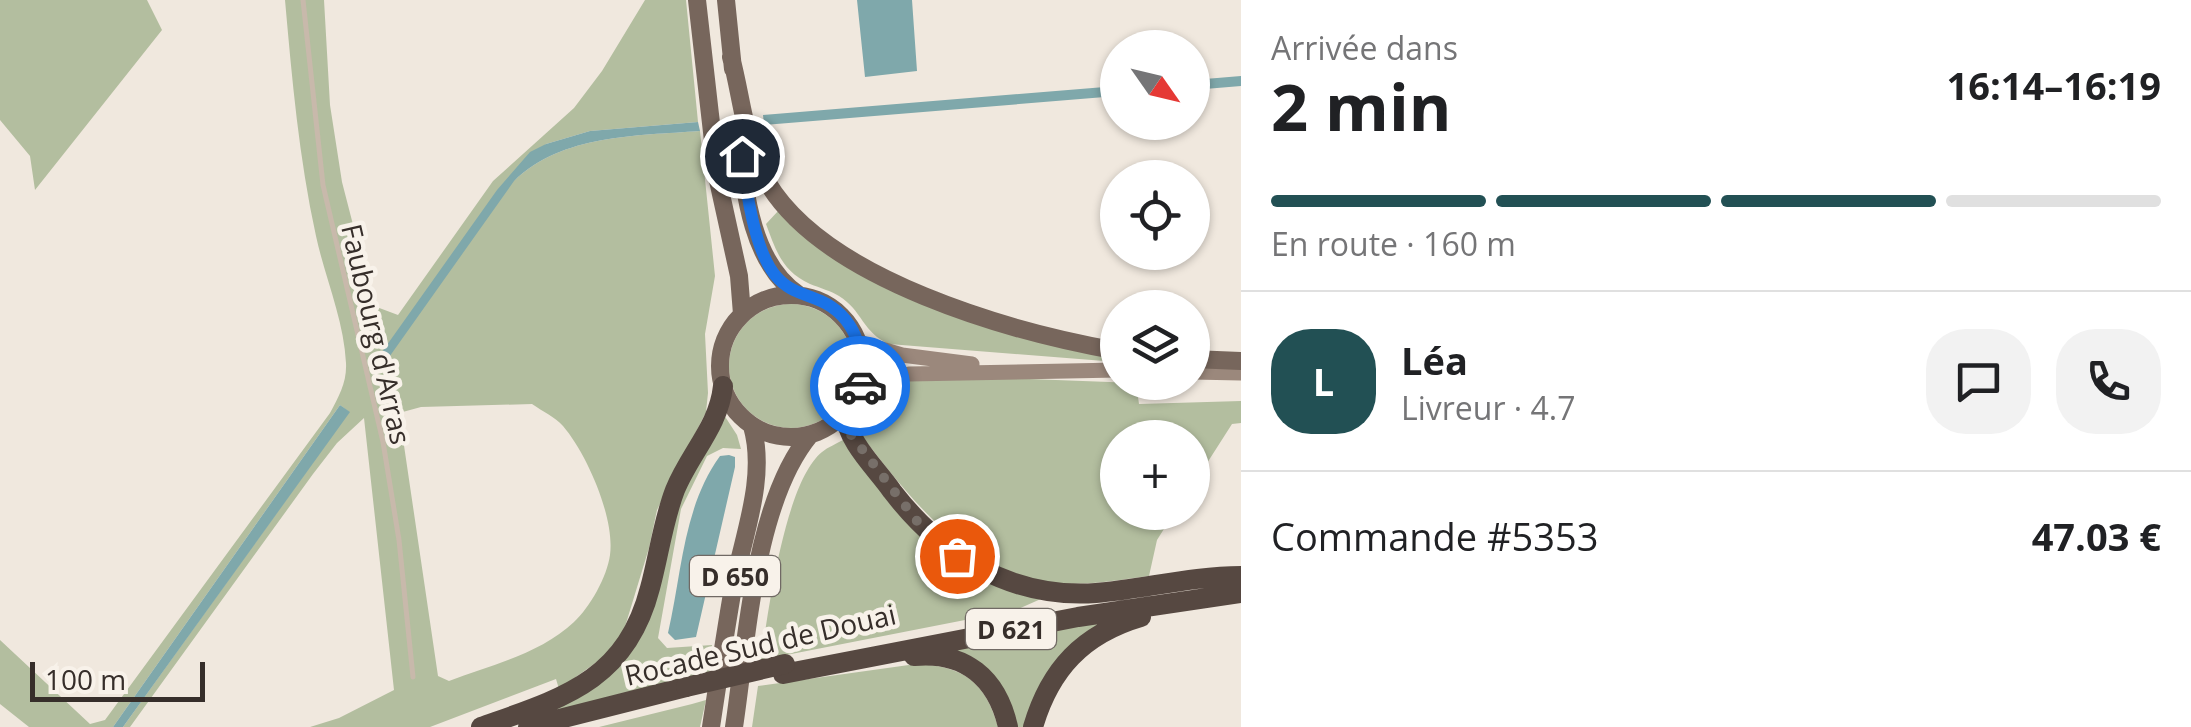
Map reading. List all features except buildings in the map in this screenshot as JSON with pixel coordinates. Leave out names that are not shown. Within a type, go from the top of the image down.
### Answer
[{"type":"highway","points":[[481,727],[583,686],[607,668],[626,646],[644,610],[672,499],[684,470],[715,419],[722,386]]},
{"type":"highway","points":[[850,406],[849,432],[920,525],[957,556],[1000,579],[1043,591],[1082,593],[1241,578]]},
{"type":"highway","name":"Rocade Sud de Douai","points":[[528,727],[1008,618],[1241,578]]},
{"type":"highway","points":[[1034,727],[1055,675],[1091,638],[1137,618],[1241,594]]},
{"type":"highway","name":"Rocade Sud de Douai","points":[[784,669],[1060,620],[1241,594]]},
{"type":"highway","points":[[832,663],[925,655],[964,662],[993,686],[1008,727]]},
{"type":"highway","name":"Rocade Sud de Douai","points":[[561,727],[685,691]]},
{"type":"main road","points":[[697,0],[717,176],[739,276],[742,314]]},
{"type":"main road","points":[[726,0],[744,172],[771,270],[799,295],[832,307],[850,326],[858,342],[862,374],[850,406],[825,429],[810,435],[776,436],[752,426],[734,408],[722,386],[721,352],[742,314],[772,297],[799,295]]},
{"type":"main road","points":[[732,57],[759,167],[784,206],[821,241],[954,307],[1100,347]]},
{"type":"main road","points":[[1210,360],[1241,363]]},
{"type":"main road","name":"D 650","points":[[712,727],[732,591],[756,478],[758,450],[752,426]]},
{"type":"main road","name":"D 650","points":[[734,727],[769,520],[784,478],[810,435]]},
{"type":"street","points":[[858,342],[924,359],[1036,370]]},
{"type":"street","points":[[1210,367],[1241,363]]},
{"type":"street","points":[[850,406],[876,383],[900,375],[1100,370]]},
{"type":"street","points":[[1210,371],[1241,373]]},
{"type":"lane","name":"Faubourg d'Arras","points":[[303,0],[323,185],[384,442],[414,677]]},
{"type":"green space","points":[[0,0],[147,0],[162,30],[35,190],[30,156],[0,120]]},
{"type":"green space","points":[[285,0],[324,0],[330,105],[342,182],[374,306],[398,315],[493,181],[574,108],[602,71],[645,0],[686,0],[698,122],[590,131],[546,144],[514,181],[533,166],[578,146],[601,140],[700,131],[715,276],[705,334],[706,412],[657,510],[624,630],[608,654],[559,689],[556,679],[430,727],[310,727],[339,718],[394,690],[364,418],[337,443],[130,727],[123,727],[349,412],[340,405],[113,727],[29,727],[0,704],[0,640],[90,724],[105,720],[330,413],[342,389],[345,347],[310,207]],"holes":[[[532,404],[563,426],[590,469],[608,523],[608,564],[586,608],[561,633],[514,658],[449,681],[438,676],[402,432],[390,429],[388,416],[421,407]]]},
{"type":"green space","points":[[779,210],[853,264],[1100,349],[1100,361],[889,344],[873,334],[847,302],[800,279],[786,266],[766,224]]},
{"type":"green space","points":[[791,304],[815,309],[835,322],[848,342],[853,366],[848,390],[835,410],[815,423],[791,428],[767,423],[747,410],[734,390],[729,366],[734,342],[747,322],[767,309]]},
{"type":"green space","points":[[939,378],[1100,382],[1100,400],[1138,400],[1139,404],[1241,401],[1241,423],[1232,424],[1210,458],[1210,420],[1100,420],[1100,530],[1163,530],[1157,540],[1149,576],[1056,583],[1024,577],[968,549],[920,506],[858,431],[860,410],[871,395],[889,385]]},
{"type":"green space","points":[[724,415],[741,449],[723,448],[707,456],[681,509],[658,638],[667,648],[712,645],[710,672],[531,720],[609,677],[631,651],[675,508]]},
{"type":"green space","points":[[843,440],[890,504],[1043,598],[1016,610],[761,660],[780,549],[798,490],[822,452]]},
{"type":"green space","points":[[1102,623],[1062,656],[1026,727],[1012,727],[966,656],[948,645]]},
{"type":"green space","points":[[916,664],[947,668],[970,679],[986,698],[998,727],[752,727],[758,686]]},
{"type":"green space","points":[[706,700],[700,727],[599,727],[692,704]]},
{"type":"water","points":[[857,0],[912,0],[917,71],[865,77]]},
{"type":"water","points":[[1241,76],[1241,86],[1210,89],[1210,79]]},
{"type":"water","points":[[1100,87],[1100,97],[764,125],[763,115]]},
{"type":"water","points":[[698,122],[700,131],[601,140],[578,146],[533,166],[514,181],[375,377],[372,366],[497,190],[530,152],[590,131]]},
{"type":"water","points":[[340,405],[350,412],[123,727],[113,727]]},
{"type":"water","points":[[720,456],[735,457],[735,467],[696,637],[675,640],[668,633],[691,519],[708,476]]},
{"type":"way so far","points":[[860,386],[845,413],[849,432],[920,525],[957,556]]},
{"type":"route","points":[[742,156],[749,202],[771,270],[799,295],[824,302],[850,326],[861,350],[860,386]]}]
